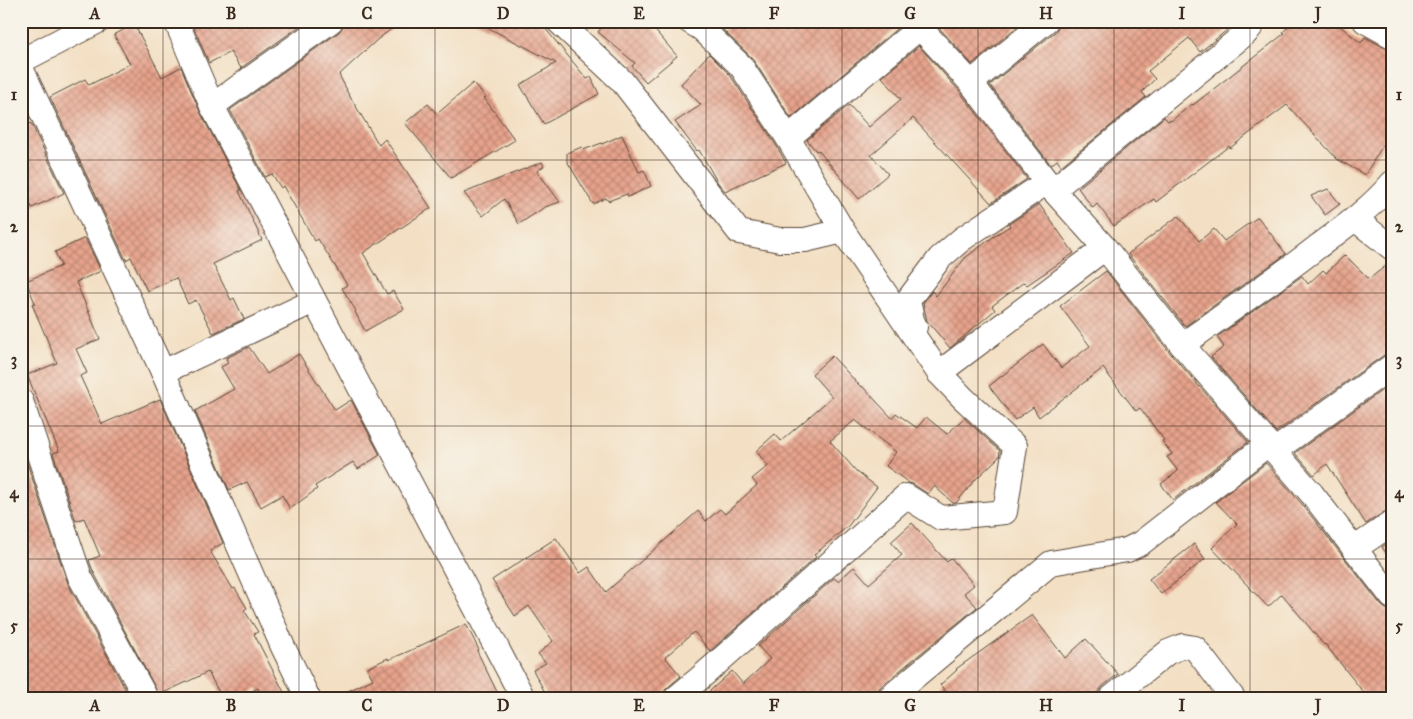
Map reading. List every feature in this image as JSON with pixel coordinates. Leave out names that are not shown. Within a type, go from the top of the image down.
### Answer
[{"type":"street","points":[[21,61],[98,21]]},
{"type":"street","points":[[176,21],[212,106],[523,698]]},
{"type":"street","points":[[212,106],[331,21]]},
{"type":"street","points":[[558,21],[622,80],[739,232],[780,240],[805,240],[843,231]]},
{"type":"street","points":[[971,83],[1046,21]]},
{"type":"street","points":[[939,373],[912,320],[908,300],[940,258],[962,239],[1050,186],[1246,33],[1255,21]]},
{"type":"street","points":[[1365,21],[1392,36]]},
{"type":"street","points":[[676,698],[906,496],[941,518],[1005,512],[1015,446],[939,373],[843,231],[788,138],[741,66],[701,24]]},
{"type":"street","points":[[788,138],[917,25],[971,83],[1050,186],[1105,248],[1182,345],[1312,494],[1392,597]]},
{"type":"street","points":[[21,68],[163,372],[283,647],[308,698]]},
{"type":"street","points":[[1182,345],[1278,277],[1355,219],[1389,190]]},
{"type":"street","points":[[1355,219],[1392,248]]},
{"type":"street","points":[[939,373],[1105,248]]},
{"type":"street","points":[[163,372],[314,301]]},
{"type":"street","points":[[889,698],[1051,563],[1126,550],[1141,543],[1271,447],[1392,366]]},
{"type":"street","points":[[21,402],[80,577],[146,698]]},
{"type":"street","points":[[1354,549],[1392,522]]},
{"type":"street","points":[[1111,698],[1168,652],[1183,646],[1195,648],[1233,698]]},
{"type":"building","points":[[191,21],[307,21],[241,68],[230,52],[209,63]]},
{"type":"building","points":[[349,21],[402,21],[378,39],[339,75],[379,145],[385,139],[431,208],[363,253],[387,294],[393,291],[404,309],[365,331],[342,288],[347,285],[318,239],[315,241],[283,186],[281,188],[272,174],[265,177],[230,110],[339,32],[344,24]]},
{"type":"building","points":[[475,21],[539,21],[587,79],[591,77],[599,94],[544,124],[520,85],[556,63]]},
{"type":"building","points":[[607,21],[647,21],[677,56],[646,82],[632,66],[635,63],[598,32]]},
{"type":"building","points":[[734,21],[901,21],[901,25],[791,118],[752,58],[723,30]]},
{"type":"building","points":[[933,21],[1024,21],[972,64]]},
{"type":"building","points":[[1059,21],[1238,21],[1200,52],[1189,38],[1148,71],[1155,79],[1142,92],[1146,97],[1061,166],[1057,160],[1051,165],[990,85],[1055,32],[1059,26]]},
{"type":"building","points":[[1294,21],[1334,21],[1361,43],[1365,37],[1392,50],[1392,130],[1365,175],[1337,159],[1287,105],[1230,148],[1229,146],[1156,202],[1154,199],[1114,226],[1097,204],[1093,208],[1078,188],[1164,117],[1171,121],[1193,105],[1285,33],[1283,32]]},
{"type":"building","points":[[134,24],[162,77],[181,67],[200,112],[241,190],[239,191],[262,240],[213,264],[231,300],[234,298],[244,319],[213,333],[196,300],[188,304],[176,278],[147,291],[131,257],[126,260],[50,97],[85,79],[89,85],[130,64],[114,35]]},
{"type":"building","points":[[919,46],[960,92],[1027,179],[991,203],[913,118],[871,155],[888,174],[859,199],[818,150],[816,151],[807,140],[849,105],[869,127],[901,99],[882,77]]},
{"type":"building","points":[[709,54],[730,75],[786,163],[725,191],[718,183],[699,150],[697,151],[675,122],[701,105],[681,84]]},
{"type":"building","points":[[473,83],[486,97],[484,98],[515,140],[451,178],[405,123],[428,104],[437,114]]},
{"type":"building","points":[[31,123],[64,193],[32,208],[31,205],[21,210],[21,128]]},
{"type":"building","points":[[622,135],[639,172],[644,170],[651,186],[628,197],[627,194],[608,201],[606,198],[593,204],[567,161],[567,153],[582,147],[583,150],[602,144]]},
{"type":"building","points":[[542,162],[544,166],[537,171],[560,202],[545,207],[519,224],[504,199],[483,216],[464,193]]},
{"type":"building","points":[[1328,189],[1340,204],[1325,215],[1311,196]]},
{"type":"building","points":[[1039,204],[1074,253],[1027,285],[1024,282],[992,306],[995,310],[950,348],[927,321],[923,303],[932,291],[936,296],[965,258],[1010,226],[1009,224]]},
{"type":"building","points":[[1178,216],[1199,241],[1214,229],[1224,241],[1258,217],[1286,254],[1185,326],[1128,254]]},
{"type":"building","points":[[85,238],[101,271],[76,282],[100,339],[76,349],[87,373],[80,376],[102,424],[160,399],[223,543],[210,551],[247,608],[244,610],[258,632],[254,634],[287,698],[263,698],[258,688],[238,698],[222,698],[208,672],[159,695],[93,571],[89,560],[100,556],[84,518],[76,521],[53,453],[59,451],[27,375],[57,363],[32,304],[35,303],[26,281],[61,266],[55,252]]},
{"type":"building","points":[[1345,255],[1369,279],[1392,261],[1392,352],[1384,355],[1276,432],[1211,357],[1224,347],[1217,337],[1302,276],[1308,284],[1323,270],[1326,273]]},
{"type":"building","points":[[1106,271],[1171,354],[1248,442],[1173,500],[1161,484],[1178,471],[1167,457],[1172,454],[1140,408],[1136,411],[1103,368],[1039,417],[1033,407],[1015,420],[989,386],[1043,344],[1061,368],[1090,346],[1060,306]]},
{"type":"building","points":[[249,347],[267,374],[299,354],[335,410],[351,400],[380,455],[358,469],[353,462],[315,486],[317,489],[290,509],[282,495],[261,507],[247,482],[229,490],[195,411],[234,389],[221,367],[228,363],[226,358]]},
{"type":"building","points":[[832,356],[892,418],[896,413],[917,428],[926,417],[947,434],[964,418],[1000,451],[999,457],[975,480],[956,503],[953,503],[934,486],[928,494],[886,466],[896,452],[855,420],[830,441],[857,472],[877,487],[849,525],[814,555],[816,557],[710,651],[694,632],[665,657],[681,676],[667,688],[663,693],[663,698],[548,698],[533,670],[546,663],[538,654],[553,641],[529,606],[515,616],[492,580],[556,538],[580,573],[589,567],[606,592],[698,511],[706,521],[720,509],[725,514],[757,485],[752,479],[768,466],[756,451],[775,434],[781,441],[832,397],[812,374]]},
{"type":"building","points":[[1388,386],[1392,392],[1392,509],[1366,524],[1327,464],[1314,475],[1295,453]]},
{"type":"building","points":[[27,463],[68,584],[130,698],[21,698],[21,466]]},
{"type":"building","points":[[1266,463],[1301,503],[1381,605],[1386,609],[1392,610],[1392,698],[1368,698],[1282,594],[1268,607],[1212,548],[1237,524],[1216,502]]},
{"type":"building","points":[[912,523],[947,562],[951,558],[974,585],[964,593],[977,607],[880,687],[873,698],[702,698],[732,671],[743,684],[770,659],[758,646],[834,578],[838,581],[854,567],[869,584],[902,555],[891,542]]},
{"type":"building","points":[[1392,540],[1392,562],[1382,547]]},
{"type":"building","points":[[1194,544],[1205,559],[1161,594],[1149,579]]},
{"type":"building","points":[[1032,615],[1065,658],[1086,639],[1118,674],[1102,687],[1093,698],[952,698],[940,685],[956,669]]},
{"type":"building","points":[[466,624],[500,698],[334,698],[373,679],[367,668],[407,652]]}]
